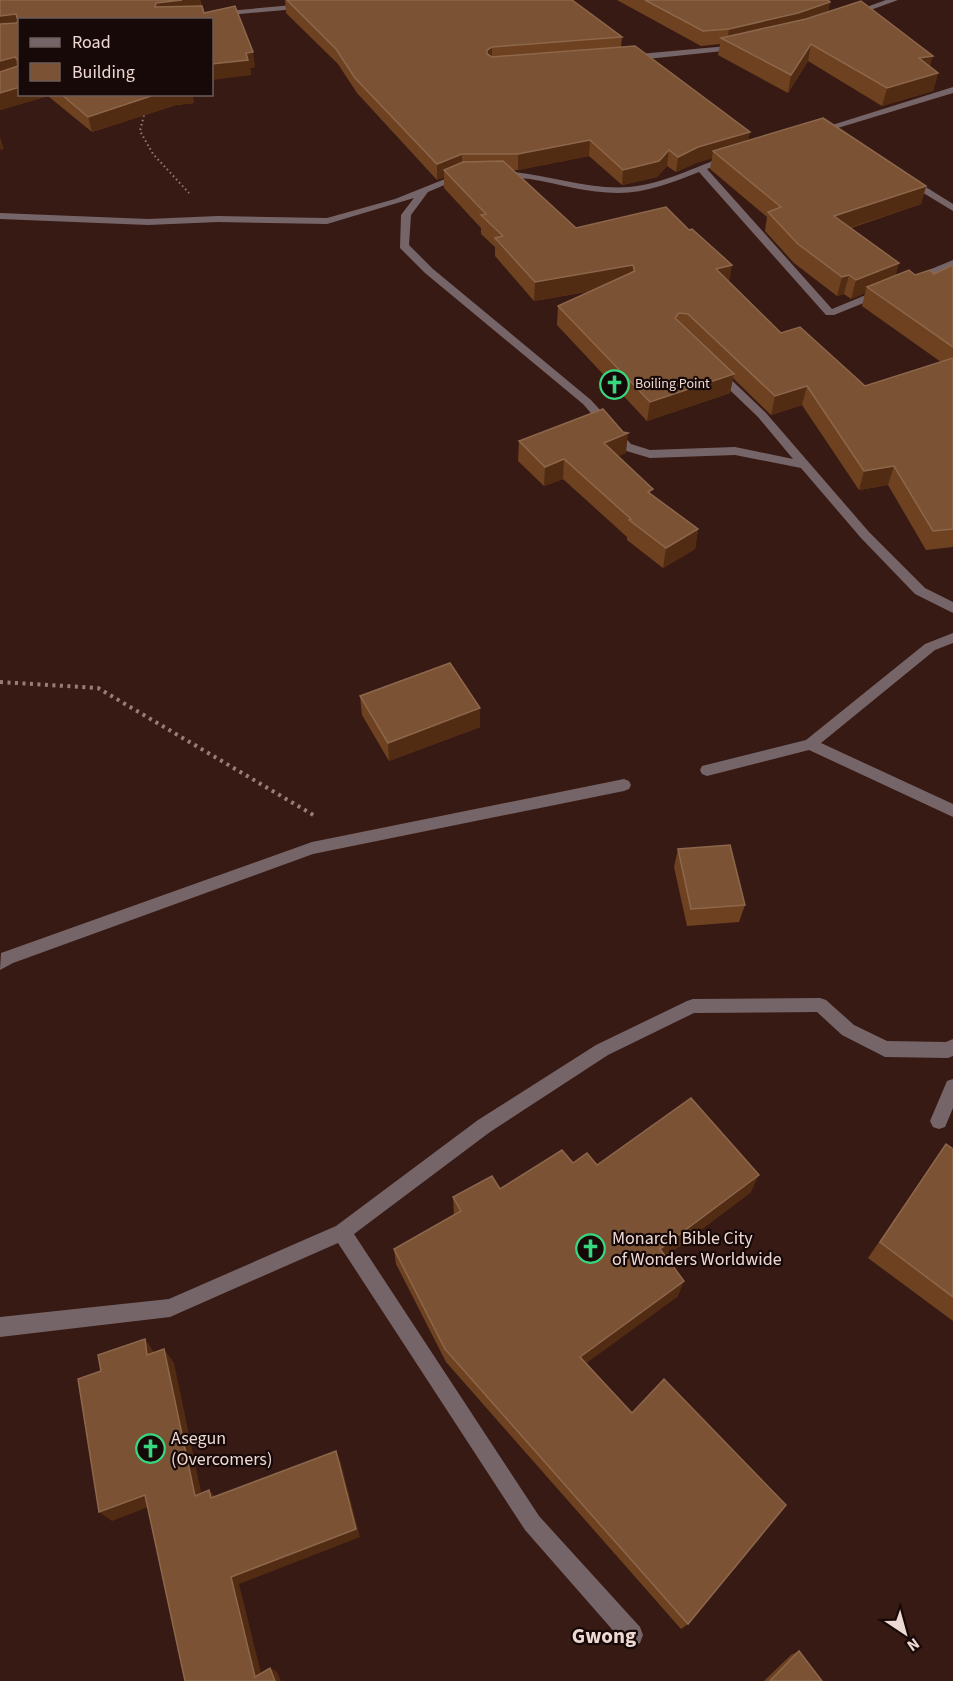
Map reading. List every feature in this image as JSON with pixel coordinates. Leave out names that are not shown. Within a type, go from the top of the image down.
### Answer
[{"type":"street","points":[[841,18],[894,0]]},
{"type":"street","points":[[211,15],[318,5]]},
{"type":"street","points":[[622,58],[727,50],[747,44]]},
{"type":"street","points":[[802,136],[953,90]]},
{"type":"street","points":[[485,174],[508,174],[621,191],[686,175],[700,167],[734,157]]},
{"type":"street","points":[[700,167],[830,313],[953,262]]},
{"type":"street","points":[[0,216],[148,222],[218,219],[327,221],[398,201],[462,175],[474,175]]},
{"type":"street","points":[[904,177],[953,208]]},
{"type":"street","points":[[427,188],[406,215],[404,246],[429,271],[587,402],[627,447],[650,454],[735,451],[805,465]]},
{"type":"street","points":[[705,360],[762,415],[865,535],[920,591],[953,608]]},
{"type":"street","points":[[706,770],[810,744],[930,647],[953,638]]},
{"type":"street","points":[[810,744],[953,811]]},
{"type":"street","points":[[0,963],[7,958],[312,848],[624,785]]},
{"type":"street","points":[[0,1327],[170,1308],[342,1232],[484,1126],[602,1050],[693,1006],[820,1005],[848,1030],[885,1049],[948,1050],[953,1047]]},
{"type":"street","points":[[939,1121],[953,1087]]},
{"type":"street","points":[[342,1232],[532,1523],[632,1635]]},
{"type":"path","points":[[146,108],[140,131],[153,154],[195,200],[218,219]]},
{"type":"path","points":[[0,682],[98,688],[286,801],[359,838]]},
{"type":"building","points":[[0,0],[182,0],[156,3],[155,7],[202,6],[204,13],[235,6],[253,52],[246,53],[248,60],[213,64],[213,18],[18,18],[18,21],[16,14],[0,16]]},
{"type":"building","points":[[287,0],[572,0],[622,37],[492,47],[487,50],[487,54],[492,57],[635,46],[750,132],[698,147],[678,157],[669,150],[659,161],[623,170],[590,140],[518,154],[462,154],[437,164],[355,78],[336,49]]},
{"type":"building","points":[[645,0],[828,0],[830,2],[798,13],[729,29],[703,31]]},
{"type":"building","points":[[861,1],[933,56],[919,58],[938,73],[887,88],[811,44],[791,75],[721,38],[806,19]]},
{"type":"building","points":[[18,21],[18,60],[15,57],[0,61],[0,24]]},
{"type":"building","points":[[18,66],[18,88],[0,93],[0,72]]},
{"type":"building","points":[[63,96],[151,96],[88,117]]},
{"type":"building","points":[[823,118],[926,186],[834,216],[899,263],[856,280],[849,275],[842,277],[798,244],[768,212],[781,207],[713,151]]},
{"type":"building","points":[[503,161],[576,228],[666,207],[689,230],[692,229],[732,265],[716,269],[781,333],[800,327],[865,386],[953,358],[953,529],[933,531],[894,466],[864,471],[807,386],[775,396],[688,314],[679,313],[675,318],[734,374],[650,402],[558,306],[635,271],[633,265],[535,282],[495,238],[503,236],[481,215],[486,214],[444,170],[463,162]]},
{"type":"building","points":[[953,265],[953,347],[867,287],[909,270],[915,275],[930,270],[934,274]]},
{"type":"building","points":[[603,409],[623,432],[628,433],[604,443],[653,489],[648,492],[698,529],[666,548],[629,520],[631,519],[564,459],[545,467],[519,441]]},
{"type":"building","points":[[450,663],[480,708],[388,743],[360,696]]},
{"type":"building","points":[[730,845],[745,905],[691,909],[678,849]]},
{"type":"building","points":[[691,1098],[759,1175],[660,1249],[684,1281],[580,1357],[632,1413],[664,1379],[786,1505],[688,1624],[445,1349],[394,1249],[461,1211],[453,1197],[492,1176],[500,1189],[562,1150],[573,1163],[587,1153],[597,1165]]},
{"type":"building","points":[[946,1144],[953,1149],[953,1297],[880,1242]]},
{"type":"building","points":[[145,1339],[147,1355],[164,1349],[195,1496],[209,1490],[211,1498],[336,1451],[356,1529],[231,1577],[255,1677],[270,1668],[275,1681],[185,1681],[145,1495],[99,1512],[78,1379],[101,1371],[98,1355]]},
{"type":"building","points":[[799,1651],[822,1681],[770,1681]]},
{"type":"place","name":"Boiling Point","points":[[614,384]]},
{"type":"place","name":"Monarch Bible City of Wonders Worldwide","points":[[591,1248]]},
{"type":"place","name":"Asegun (Overcomers)","points":[[150,1448]]},
{"type":"district","name":"Gwong","points":[[604,1636]]}]
